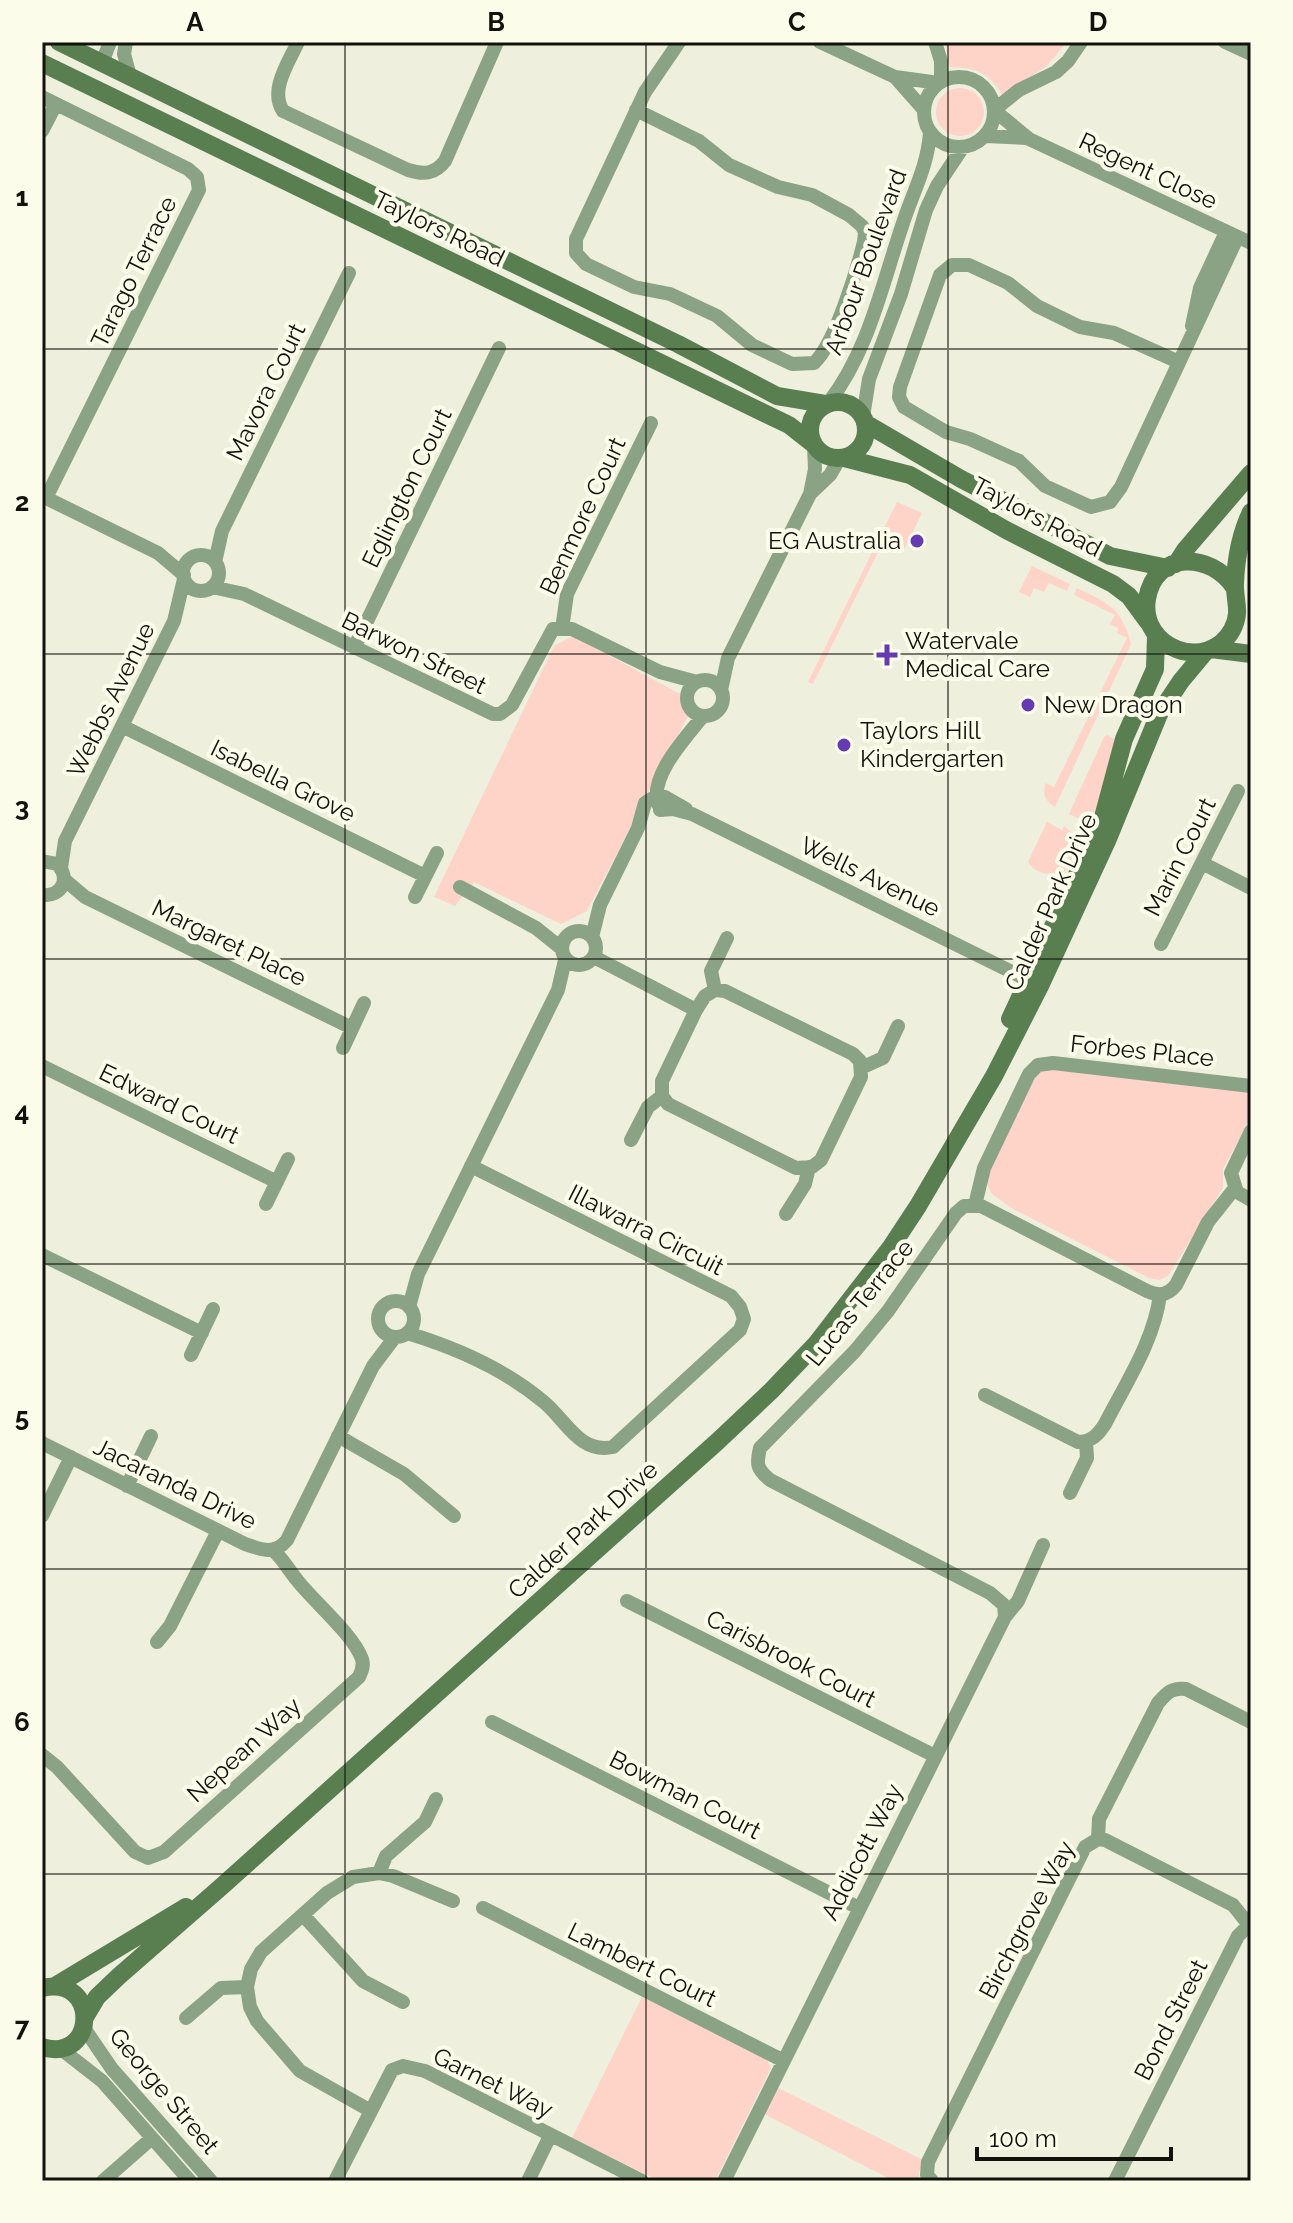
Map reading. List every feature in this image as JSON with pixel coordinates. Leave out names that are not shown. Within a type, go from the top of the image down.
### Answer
[{"type":"main road","name":"Taylors Road","points":[[59,42],[678,344],[777,396],[827,403]]},
{"type":"main road","name":"Taylors Road","points":[[42,63],[780,420],[813,444]]},
{"type":"main road","points":[[102,63],[109,84],[138,110]]},
{"type":"main road","points":[[837,401],[853,405],[864,420],[864,441],[859,448],[842,458],[826,456],[813,444],[809,425],[812,417],[827,403],[837,401]]},
{"type":"main road","name":"Taylors Road","points":[[864,420],[961,479],[1110,556],[1172,566]]},
{"type":"main road","name":"Taylors Road","points":[[842,458],[910,475],[1016,535],[1113,584],[1129,596],[1153,630]]},
{"type":"main road","points":[[1251,473],[1172,566],[1160,574],[1149,592],[1147,614],[1153,630],[1164,643],[1184,652],[1208,650],[1251,654]]},
{"type":"main road","points":[[1208,650],[1229,636],[1238,616],[1241,595],[1238,547],[1251,512]]},
{"type":"main road","points":[[1172,566],[1190,561],[1203,562],[1227,576],[1241,595]]},
{"type":"main road","name":"Calder Park Drive","points":[[1101,838],[1124,739],[1155,669],[1153,630]]},
{"type":"main road","name":"Calder Park Drive","points":[[49,2050],[79,2037],[97,1997],[119,1976],[771,1391],[816,1344],[891,1247],[936,1173],[1034,983],[1159,714],[1181,681],[1208,650]]},
{"type":"main road","name":"Calder Park Drive","points":[[48,1985],[221,1887]]},
{"type":"main road","points":[[48,1985],[64,1988],[79,1999],[85,2022]]},
{"type":"street","points":[[102,63],[110,42]]},
{"type":"street","points":[[126,42],[124,54],[130,76]]},
{"type":"street","points":[[298,42],[279,85],[278,100],[283,111],[422,174],[435,171],[445,161],[497,42]]},
{"type":"street","points":[[636,110],[699,141],[729,165],[778,187],[812,195],[849,215],[862,226],[864,242],[845,301],[821,355],[814,363],[792,364],[752,345],[717,316],[670,294],[634,287],[579,258],[576,239],[636,110],[655,73],[679,42]]},
{"type":"street","points":[[820,42],[895,77],[940,82],[962,77],[972,79],[988,92],[994,120],[986,136],[971,145],[944,144],[930,132],[924,110],[926,99],[940,82],[941,61],[935,42]]},
{"type":"street","points":[[994,111],[1019,90],[1056,72],[1081,42]]},
{"type":"street","points":[[1225,42],[1251,54]]},
{"type":"street","points":[[895,77],[924,110]]},
{"type":"street","points":[[42,131],[49,100]]},
{"type":"street","name":"Tarago Terrace","points":[[44,497],[199,190],[197,177],[188,169],[49,100]]},
{"type":"street","name":"Regent Close","points":[[994,111],[1027,138],[1238,238]]},
{"type":"street","name":"Arbour Boulevard","points":[[827,403],[845,380],[876,307],[902,224],[925,167],[930,132]]},
{"type":"street","name":"Regent Close","points":[[986,136],[1027,138]]},
{"type":"street","name":"Arbour Boulevard","points":[[864,420],[869,379],[896,308],[926,210],[937,186],[963,147]]},
{"type":"street","points":[[1179,362],[1114,333],[1080,327],[1037,306],[1008,283],[969,265],[958,264],[946,268],[935,287],[899,397],[904,407],[927,422],[1019,461],[1045,486],[1081,503],[1098,507],[1110,502],[1121,487],[1179,362],[1190,338],[1200,288],[1238,238]]},
{"type":"street","name":"Mavora Court","points":[[207,571],[222,531],[349,273]]},
{"type":"street","name":"Eglington Court","points":[[354,648],[499,348]]},
{"type":"street","name":"Benmore Court","points":[[562,629],[567,594],[651,423]]},
{"type":"street","points":[[660,802],[669,764],[683,739],[703,716],[712,715],[721,707],[721,690],[728,658],[810,494],[814,478],[813,444]]},
{"type":"street","points":[[810,494],[842,458]]},
{"type":"street","name":"Barwon Street","points":[[44,497],[158,553],[207,571],[244,594],[493,714],[500,714],[512,705],[553,629],[562,629]]},
{"type":"street","name":"Barwon Street","points":[[158,553],[184,577],[191,588],[207,571]]},
{"type":"street","name":"Webbs Avenue","points":[[174,621],[184,577],[207,571]]},
{"type":"street","name":"Webbs Avenue","points":[[52,889],[65,841],[174,621],[207,571]]},
{"type":"street","points":[[562,629],[572,629],[695,691],[703,716]]},
{"type":"street","points":[[683,739],[695,691],[728,658]]},
{"type":"street","points":[[695,691],[715,683],[721,690]]},
{"type":"street","name":"Isabella Grove","points":[[122,726],[425,876]]},
{"type":"street","name":"Marin Court","points":[[1161,944],[1238,791]]},
{"type":"street","name":"Wells Avenue","points":[[660,802],[692,814],[1034,983]]},
{"type":"street","name":"Jacaranda Drive","points":[[42,1443],[245,1544],[273,1550],[280,1548],[287,1540],[373,1366],[400,1322],[418,1274],[558,990],[570,948],[600,905],[638,828],[660,802]]},
{"type":"street","name":"Webbs Avenue","points":[[44,861],[65,841]]},
{"type":"street","points":[[415,897],[437,853]]},
{"type":"street","name":"Margaret Place","points":[[44,861],[52,861],[52,889],[85,897],[352,1028]]},
{"type":"street","points":[[1202,863],[1251,888]]},
{"type":"street","points":[[460,887],[570,948],[588,964],[594,957],[696,1010]]},
{"type":"street","name":"Jacaranda Drive","points":[[594,957],[596,947],[592,937],[600,905]]},
{"type":"street","points":[[570,948],[592,937]]},
{"type":"street","points":[[715,990],[711,971],[727,938]]},
{"type":"street","points":[[715,990],[725,991],[853,1054],[860,1061],[861,1077],[821,1160],[809,1167],[796,1168],[668,1104],[662,1096],[662,1081],[696,1010],[705,996],[715,990]]},
{"type":"street","points":[[343,1048],[364,1003]]},
{"type":"street","points":[[861,1068],[883,1058],[898,1026]]},
{"type":"street","name":"Forbes Place","points":[[975,1205],[984,1168],[1029,1074],[1038,1065],[1053,1063],[1251,1086]]},
{"type":"street","name":"Edward Court","points":[[42,1066],[277,1182]]},
{"type":"street","points":[[631,1140],[648,1107],[662,1096]]},
{"type":"street","points":[[1251,1131],[1232,1168],[1235,1188],[1251,1200]]},
{"type":"street","points":[[266,1204],[288,1159]]},
{"type":"street","name":"Illawarra Circuit","points":[[400,1322],[504,1373],[545,1403],[586,1445],[598,1450],[613,1447],[740,1330],[744,1319],[740,1307],[731,1296],[471,1166]]},
{"type":"street","points":[[786,1214],[805,1184],[809,1167]]},
{"type":"street","points":[[975,1205],[1160,1295],[1172,1291],[1208,1222],[1235,1188]]},
{"type":"street","name":"Lucas Terrace","points":[[975,1205],[959,1209],[888,1311],[855,1351],[760,1448],[756,1463],[758,1470],[770,1480],[990,1593],[1004,1605],[1005,1617]]},
{"type":"street","points":[[42,1255],[202,1333]]},
{"type":"street","points":[[985,1395],[1078,1442],[1086,1442],[1098,1434],[1105,1424],[1149,1338],[1157,1317],[1160,1295]]},
{"type":"street","points":[[191,1355],[213,1309]]},
{"type":"street","points":[[127,1486],[151,1436]]},
{"type":"street","points":[[338,1436],[404,1474],[454,1516]]},
{"type":"street","points":[[1070,1493],[1087,1458],[1086,1442]]},
{"type":"street","points":[[42,1516],[71,1457]]},
{"type":"street","points":[[157,1642],[170,1626],[218,1531]]},
{"type":"street","name":"Addicott Way","points":[[724,2181],[1005,1617],[1018,1601],[1043,1545]]},
{"type":"street","name":"Nepean Way","points":[[42,1755],[57,1767],[135,1852],[148,1858],[164,1852],[359,1677],[362,1671],[363,1663],[353,1644],[273,1550]]},
{"type":"street","name":"Carisbrook Court","points":[[627,1601],[935,1756]]},
{"type":"street","points":[[1098,1839],[1099,1819],[1158,1703],[1169,1691],[1186,1689],[1251,1722]]},
{"type":"street","name":"Bowman Court","points":[[492,1722],[859,1908]]},
{"type":"street","points":[[379,1873],[386,1856],[425,1822],[436,1799]]},
{"type":"street","name":"Birchgrove Way","points":[[932,2181],[927,2175],[928,2162],[1085,1847],[1098,1839],[1233,1905],[1250,1925]]},
{"type":"street","points":[[371,2111],[300,2071],[257,2021],[250,2007],[247,1987],[251,1969],[261,1952],[327,1893],[353,1877],[379,1873],[453,1901]]},
{"type":"street","name":"Lambert Court","points":[[483,1908],[782,2060]]},
{"type":"street","points":[[303,1915],[363,1981],[403,2002]]},
{"type":"street","name":"Bond Street","points":[[1115,2181],[1238,1936],[1250,1925]]},
{"type":"street","points":[[186,2018],[221,1988],[247,1987]]},
{"type":"street","name":"George Street","points":[[85,2022],[112,2069],[211,2181]]},
{"type":"street","name":"George Street","points":[[49,2050],[102,2081],[190,2181]]},
{"type":"street","name":"Garnet Way","points":[[335,2181],[392,2070],[403,2066],[425,2071],[642,2181]]},
{"type":"street","points":[[528,2181],[550,2136]]},
{"type":"street","points":[[103,2181],[152,2138]]},
{"type":"shaded area","points":[[945,42],[1067,42],[1047,66],[1002,95],[987,76],[950,67]]},
{"type":"shaded area","points":[[960,88],[977,95],[984,112],[977,129],[960,136],[943,129],[936,112],[943,95]]},
{"type":"shaded area","points":[[897,502],[922,513],[905,548],[896,544],[891,553],[880,548],[813,684],[808,682]]},
{"type":"shaded area","points":[[1032,566],[1070,584],[1067,591],[1049,583],[1044,592],[1034,588],[1030,597],[1019,592]]},
{"type":"shaded area","points":[[1077,588],[1118,614],[1131,644],[1055,807],[1045,797],[1045,783],[1054,787],[1127,638],[1117,633],[1118,628],[1110,624],[1115,615],[1074,595]]},
{"type":"shaded area","points":[[573,636],[680,694],[688,716],[587,911],[561,924],[474,882],[455,906],[434,897],[554,646]]},
{"type":"shaded area","points":[[1107,735],[1115,739],[1096,817],[1082,820],[1069,814]]},
{"type":"shaded area","points":[[1047,822],[1062,830],[1064,826],[1079,838],[1077,859],[1061,874],[1038,871],[1028,862]]},
{"type":"shaded area","points":[[1047,1068],[1251,1092],[1251,1117],[1223,1169],[1223,1188],[1168,1276],[1159,1280],[1149,1278],[1013,1209],[991,1193],[987,1183],[990,1168],[1036,1076]]},
{"type":"shaded area","points":[[642,1997],[765,2056],[771,2068],[715,2181],[659,2181],[572,2138]]},
{"type":"shaded area","points":[[776,2087],[925,2161],[919,2171],[919,2181],[894,2181],[764,2114]]},
{"type":"place","name":"EG Australia","points":[[917,541]]},
{"type":"place","name":"Watervale Medical Care","points":[[887,655]]},
{"type":"place","name":"New Dragon","points":[[1028,705]]},
{"type":"place","name":"Taylors Hill Kindergarten","points":[[844,745]]}]
